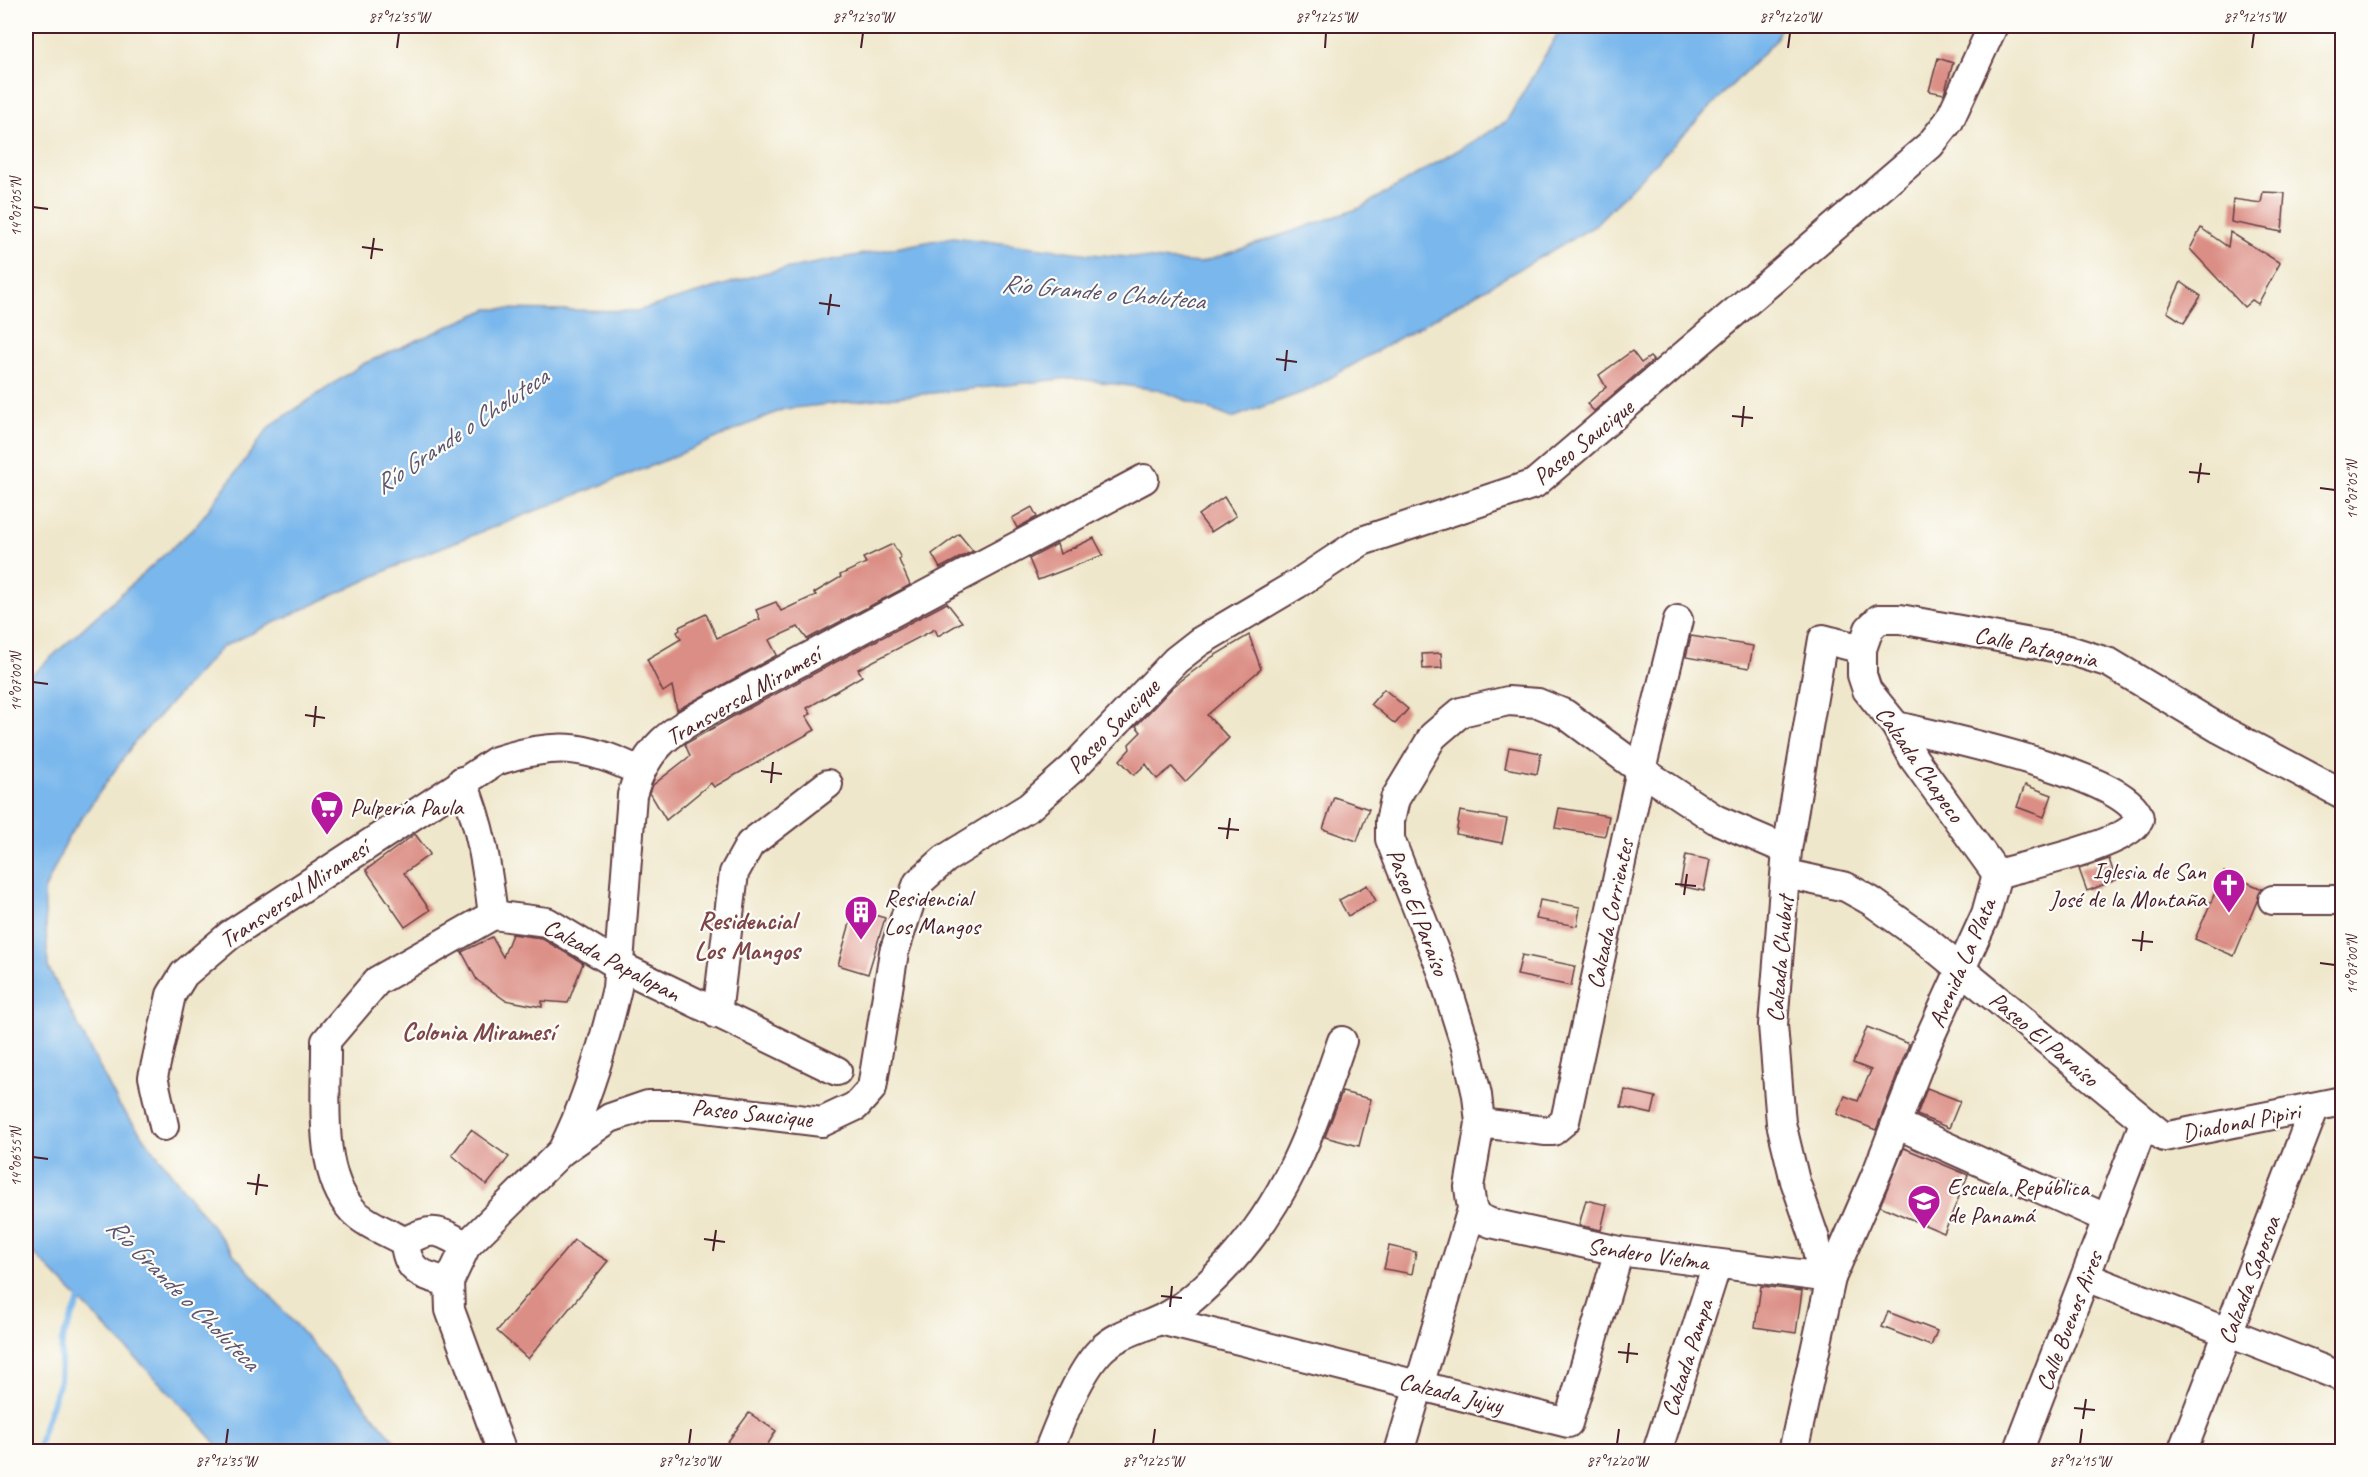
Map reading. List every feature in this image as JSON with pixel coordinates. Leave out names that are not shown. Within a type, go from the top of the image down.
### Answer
[{"type":"street","name":"Paseo Saucique","points":[[502,1452],[450,1310],[449,1282],[466,1246],[562,1151],[610,1118],[648,1105],[681,1105],[822,1122],[856,1106],[872,1088],[894,952],[918,883],[945,859],[1029,807],[1073,768],[1176,660],[1199,642],[1297,584],[1362,541],[1534,484],[1930,145],[1949,121],[1993,26]]},
{"type":"street","name":"Transversal Miramesí","points":[[164,1126],[153,1077],[171,995],[184,974],[230,935],[462,781],[496,761],[534,749],[593,751],[639,771],[656,748],[673,731],[924,594],[1144,479]]},
{"type":"street","name":"Calle Patagonia","points":[[1862,648],[1869,629],[1879,619],[1900,619],[2069,650],[2110,663],[2220,729],[2343,794]]},
{"type":"street","name":"Calzada Corrientes","points":[[1480,1123],[1546,1131],[1559,1127],[1565,1121],[1641,770],[1678,620]]},
{"type":"street","name":"Calzada Chubut","points":[[1827,1277],[1796,1181],[1781,1123],[1776,1090],[1773,1025],[1787,862],[1823,639],[1862,648]]},
{"type":"street","name":"Calzada Chapeco","points":[[1862,648],[1862,675],[1868,690],[1896,726],[1914,759],[1997,874]]},
{"type":"street","name":"Paseo El Paraíso","points":[[1399,1452],[1472,1209],[1469,1187],[1480,1123],[1466,1047],[1442,971],[1390,839],[1390,821],[1395,799],[1433,736],[1461,712],[1508,701],[1538,703],[1565,714],[1641,770],[1715,819],[1787,862],[1824,880],[1854,891],[1924,939],[2144,1123]]},
{"type":"street","name":"Avenida La Plata","points":[[1792,1452],[1827,1277],[1896,1124],[1928,1041],[1986,914],[1997,874],[2110,842],[2137,826],[2139,813],[2112,792],[2049,766],[1996,748],[1896,726]]},
{"type":"street","points":[[562,1151],[576,1124],[590,1085],[613,1007],[632,795],[639,771]]},
{"type":"street","points":[[405,1242],[354,1212],[335,1185],[327,1154],[326,1041],[377,981],[493,915],[485,848],[476,813],[462,781]]},
{"type":"street","points":[[717,1014],[734,873],[750,844],[828,784]]},
{"type":"street","points":[[2273,900],[2343,900]]},
{"type":"street","name":"Calzada Papalopan","points":[[493,915],[547,922],[618,965],[837,1071]]},
{"type":"street","points":[[1047,1452],[1087,1369],[1101,1350],[1122,1336],[1176,1311],[1229,1263],[1259,1227],[1280,1195],[1307,1140],[1342,1041]]},
{"type":"street","name":"Diadonal Pipiri","points":[[2144,1123],[2164,1137],[2314,1109],[2343,1101]]},
{"type":"street","name":"Calzada Saposoa","points":[[2182,1452],[2230,1333],[2314,1109]]},
{"type":"street","name":"Calle Buenos Aires","points":[[2018,1452],[2144,1123]]},
{"type":"street","points":[[1896,1124],[2108,1219]]},
{"type":"street","name":"Sendero Vielma","points":[[1472,1209],[1479,1218],[1491,1223],[1618,1251],[1827,1277]]},
{"type":"street","points":[[405,1242],[424,1230],[441,1232],[466,1246]]},
{"type":"street","points":[[405,1242],[406,1259],[420,1274],[449,1282]]},
{"type":"street","name":"Calzada Jujuy","points":[[1160,1320],[1568,1423],[1618,1251]]},
{"type":"street","name":"Calzada Pampa","points":[[1657,1452],[1717,1264]]},
{"type":"street","points":[[2086,1277],[2343,1377]]},
{"type":"water","name":"Río Grande o Choluteca","points":[[1562,26],[1781,26],[1776,40],[1593,227],[1309,390],[1232,418],[1159,390],[1072,378],[784,409],[661,462],[414,558],[222,647],[134,743],[69,836],[44,891],[48,967],[119,1105],[231,1251],[403,1451],[223,1451],[193,1417],[26,1245],[26,680],[197,525],[270,426],[363,364],[488,309],[637,311],[764,273],[953,237],[1090,254],[1200,263],[1360,208],[1506,122]]},
{"type":"building","points":[[1938,58],[1953,63],[1944,94],[1929,91]]},
{"type":"building","points":[[2263,192],[2285,193],[2282,232],[2231,222],[2233,199],[2261,203]]},
{"type":"building","points":[[2201,228],[2228,247],[2230,232],[2280,263],[2258,304],[2252,300],[2244,307],[2190,249]]},
{"type":"building","points":[[2181,282],[2201,296],[2184,323],[2167,312]]},
{"type":"building","points":[[1632,351],[1641,363],[1650,357],[1653,360],[1594,411],[1587,404],[1606,387],[1599,375]]},
{"type":"building","points":[[1224,497],[1236,516],[1211,532],[1198,515]]},
{"type":"building","points":[[1032,507],[1037,517],[1017,528],[1012,518]]},
{"type":"building","points":[[959,534],[973,551],[940,568],[932,554]]},
{"type":"building","points":[[1094,538],[1103,555],[1038,580],[1029,559],[1057,544],[1060,554]]},
{"type":"building","points":[[893,544],[901,558],[899,560],[910,585],[807,639],[798,627],[769,640],[777,655],[677,710],[672,686],[663,692],[647,659],[681,639],[677,632],[680,630],[679,627],[706,614],[717,638],[760,619],[756,610],[776,602],[781,611],[816,595],[814,593],[841,577],[840,575],[866,563],[863,558]]},
{"type":"building","points":[[947,603],[962,622],[938,636],[935,629],[858,669],[862,676],[807,708],[811,714],[806,716],[815,730],[714,787],[711,783],[666,820],[650,793],[653,785],[690,756],[685,744]]},
{"type":"building","points":[[1249,635],[1261,669],[1207,715],[1229,738],[1185,782],[1172,767],[1157,779],[1146,764],[1134,775],[1120,760],[1130,749],[1129,744],[1141,732],[1136,726],[1174,686],[1212,657]]},
{"type":"building","points":[[1691,636],[1753,646],[1749,668],[1686,657]]},
{"type":"building","points":[[1441,653],[1442,668],[1423,669],[1422,654]]},
{"type":"building","points":[[1384,689],[1408,709],[1395,724],[1371,704]]},
{"type":"building","points":[[1509,747],[1541,753],[1537,774],[1505,768]]},
{"type":"building","points":[[2025,785],[2052,795],[2044,817],[2017,807]]},
{"type":"building","points":[[1334,797],[1369,809],[1357,841],[1323,829]]},
{"type":"building","points":[[1559,808],[1609,816],[1605,836],[1555,828]]},
{"type":"building","points":[[1460,811],[1507,819],[1502,843],[1456,834]]},
{"type":"building","points":[[415,834],[430,854],[404,873],[430,910],[405,927],[366,870]]},
{"type":"building","points":[[1686,855],[1710,860],[1704,891],[1680,886]]},
{"type":"building","points":[[2109,859],[2116,880],[2087,891],[2079,869]]},
{"type":"building","name":"Iglesia de San José de la Montaña","points":[[2224,872],[2262,889],[2234,956],[2195,939]]},
{"type":"building","points":[[1367,885],[1376,901],[1348,916],[1339,900]]},
{"type":"building","points":[[1540,900],[1580,907],[1577,926],[1536,919]]},
{"type":"building","name":"Residencial Los Mangos","points":[[854,909],[885,918],[868,974],[838,965]]},
{"type":"building","points":[[512,934],[541,938],[583,963],[568,1003],[542,1001],[542,1007],[505,1000],[477,980],[462,952],[492,937],[503,957]]},
{"type":"building","points":[[1522,955],[1575,966],[1571,986],[1517,975]]},
{"type":"building","points":[[1867,1027],[1909,1044],[1876,1130],[1837,1114],[1845,1096],[1858,1101],[1871,1070],[1853,1063]]},
{"type":"building","points":[[1927,1088],[1960,1101],[1949,1128],[1917,1115]]},
{"type":"building","points":[[1625,1090],[1656,1097],[1652,1114],[1621,1107]]},
{"type":"building","points":[[1342,1092],[1371,1099],[1359,1146],[1325,1137]]},
{"type":"building","points":[[471,1130],[509,1157],[487,1185],[452,1155]]},
{"type":"building","points":[[1904,1148],[1968,1175],[1944,1233],[1880,1206]]},
{"type":"building","points":[[1586,1200],[1607,1205],[1601,1230],[1579,1225]]},
{"type":"building","points":[[574,1240],[608,1261],[528,1359],[497,1331]]},
{"type":"building","points":[[1389,1246],[1416,1252],[1412,1274],[1384,1269]]},
{"type":"building","points":[[1761,1286],[1802,1291],[1796,1333],[1755,1327]]},
{"type":"building","points":[[1888,1312],[1937,1331],[1931,1346],[1882,1327]]},
{"type":"building","points":[[749,1413],[776,1431],[763,1452],[720,1452]]},
{"type":"waterway","points":[[38,1452],[60,1380],[62,1340],[82,1295]]},
{"type":"place","name":"Pulpería Paula","points":[[327,836]]},
{"type":"place","name":"Iglesia de San José de la Montaña","points":[[2229,914]]},
{"type":"place","name":"Residencial Los Mangos","points":[[861,941]]},
{"type":"place","name":"Escuela República de Panamá","points":[[1924,1230]]},
{"type":"district","name":"Residencial Los Mangos","points":[[747,935]]},
{"type":"district","name":"Colonia Miramesí","points":[[478,1031]]}]
